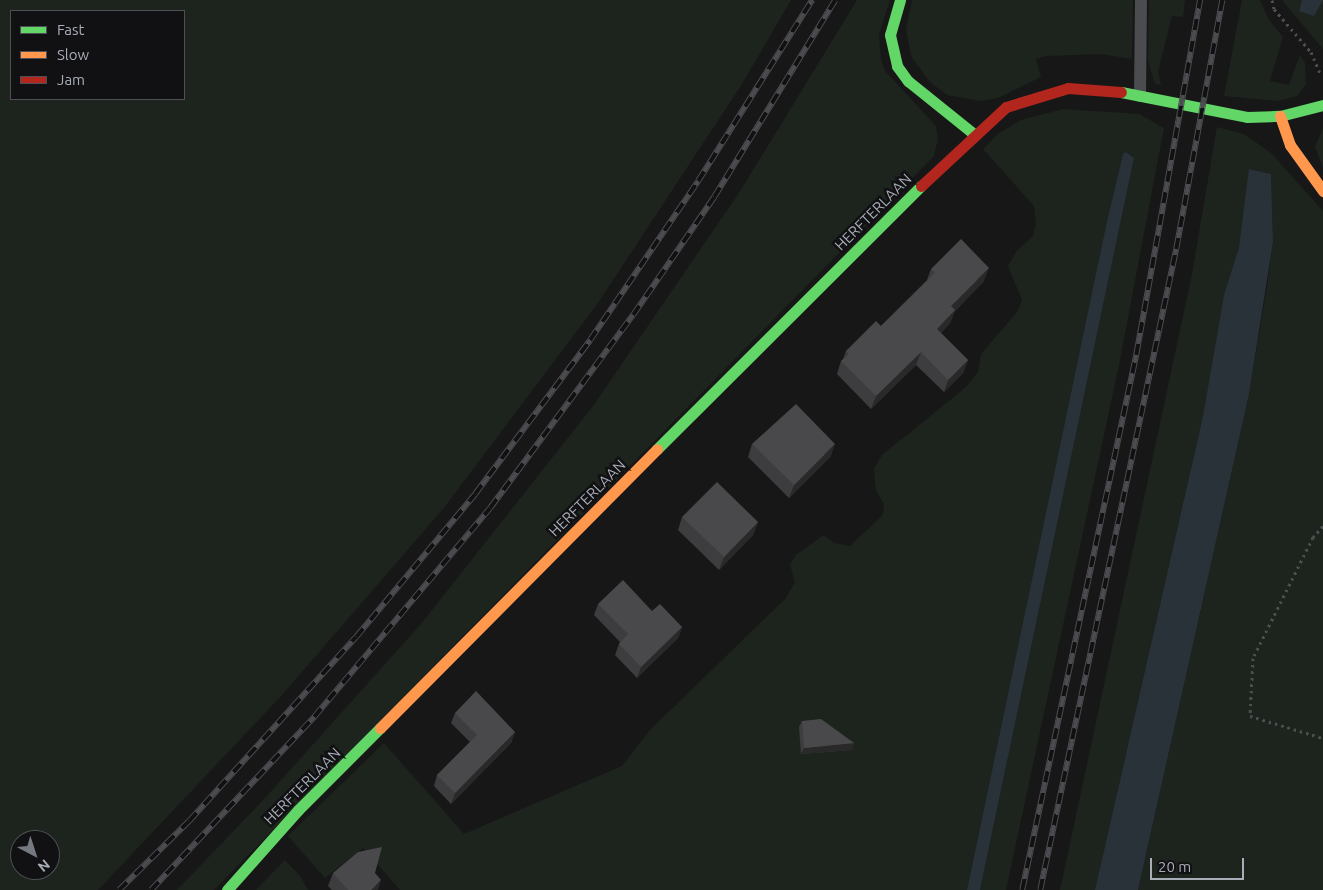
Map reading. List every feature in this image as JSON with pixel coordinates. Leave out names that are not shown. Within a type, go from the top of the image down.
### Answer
[{"type":"street","points":[[900,0],[890,35],[897,66],[908,81],[974,134]]},
{"type":"street","name":"HERFTERLAAN","points":[[227,890],[298,810],[974,134],[1006,107],[1038,95],[1068,88],[1140,96],[1246,117],[1280,116],[1323,105]]},
{"type":"street","points":[[1280,116],[1290,145],[1323,191]]},
{"type":"lane","points":[[1140,96],[1141,0]]},
{"type":"path","points":[[1272,0],[1274,9],[1311,52],[1323,83]]},
{"type":"path","points":[[1323,526],[1313,537],[1254,658],[1250,716],[1323,738]]},
{"type":"shaded area","points":[[0,0],[791,0],[742,84],[598,303],[443,509],[282,695],[98,890],[0,890]]},
{"type":"shaded area","points":[[857,0],[890,0],[879,34],[881,60],[886,72],[936,126],[938,139],[934,156],[214,890],[177,890],[265,798],[421,624],[593,406],[739,193]]},
{"type":"shaded area","points":[[912,0],[1133,0],[1132,59],[1101,54],[1046,56],[1036,59],[1041,77],[998,98],[980,101],[947,95],[929,81],[911,56],[906,29]]},
{"type":"shaded area","points":[[1149,0],[1185,0],[1183,17],[1172,16],[1158,72],[1161,85],[1155,84],[1148,61]]},
{"type":"shaded area","points":[[1242,0],[1260,0],[1269,20],[1283,37],[1270,81],[1289,85],[1300,55],[1305,63],[1306,84],[1297,96],[1278,101],[1224,96]]},
{"type":"shaded area","points":[[1282,0],[1302,0],[1299,11],[1323,0],[1323,49]]},
{"type":"shaded area","points":[[1302,0],[1323,0],[1314,16],[1299,11]]},
{"type":"shaded area","points":[[1063,109],[1139,114],[1164,128],[1119,365],[1006,890],[980,890],[1134,158],[1126,152],[1123,154],[1107,221],[967,890],[400,890],[363,848],[325,878],[288,836],[384,743],[464,834],[622,766],[650,730],[786,598],[795,582],[790,565],[796,555],[824,535],[834,543],[850,546],[883,515],[884,504],[876,491],[874,469],[882,455],[965,388],[978,372],[981,354],[1017,312],[1022,300],[1008,266],[1016,252],[1033,236],[1036,223],[1034,206],[983,149],[999,133],[1021,120]]},
{"type":"shaded area","points":[[1217,127],[1244,134],[1271,153],[1323,211],[1323,890],[1138,890],[1249,394],[1268,280],[1273,242],[1271,174],[1250,169],[1239,247],[1224,295],[1203,416],[1095,890],[1060,890],[1192,274]]},
{"type":"shaded area","points":[[1323,128],[1323,168],[1315,147]]},
{"type":"shaded area","points":[[1126,152],[1134,158],[980,890],[967,890],[1107,221],[1123,154]]},
{"type":"shaded area","points":[[1249,169],[1271,174],[1273,242],[1249,394],[1138,890],[1095,890],[1203,416],[1224,295],[1239,247]]},
{"type":"shaded area","points":[[285,860],[300,876],[308,890],[256,890]]},
{"type":"building","points":[[961,239],[989,268],[951,306],[955,310],[937,329],[968,360],[948,380],[921,352],[876,396],[841,361],[849,354],[846,351],[876,321],[881,326],[935,273],[931,269]]},
{"type":"building","points":[[796,404],[835,444],[794,485],[752,444]]},
{"type":"building","points":[[717,482],[758,522],[724,557],[682,517]]},
{"type":"building","points":[[623,580],[652,611],[660,604],[682,627],[641,667],[619,644],[628,634],[598,604]]},
{"type":"building","points":[[476,691],[515,732],[455,793],[437,775],[477,735],[455,713]]},
{"type":"building","points":[[821,719],[854,743],[804,748],[802,721]]},
{"type":"building","points":[[382,847],[375,873],[381,880],[371,890],[348,890],[333,873],[358,852]]},
{"type":"railway","points":[[119,890],[189,821],[356,637],[475,494],[590,340],[698,181],[812,0]]},
{"type":"railway","points":[[151,890],[314,717],[490,508],[633,315],[714,197],[835,0]]},
{"type":"railway","points":[[1022,890],[1136,355],[1200,0]]},
{"type":"railway","points":[[1040,890],[1176,249],[1222,0]]},
{"type":"traffic: fast","points":[[900,0],[890,35],[897,66],[908,81],[974,134]]},
{"type":"traffic: fast","points":[[1121,92],[1247,117],[1280,116],[1323,105]]},
{"type":"traffic: fast","points":[[657,449],[921,186]]},
{"type":"traffic: fast","points":[[227,890],[298,810],[380,728]]},
{"type":"traffic: slow","points":[[1280,116],[1290,145],[1323,191]]},
{"type":"traffic: slow","points":[[380,728],[657,449]]},
{"type":"traffic: jam","points":[[921,186],[1006,107],[1068,88],[1121,92]]}]
